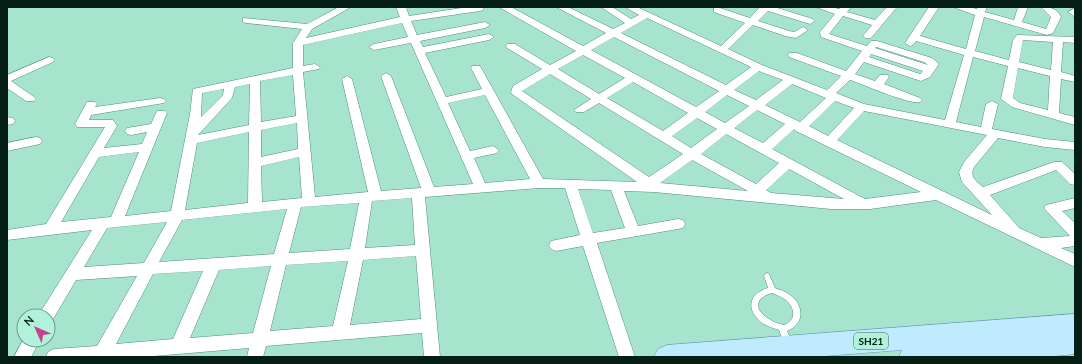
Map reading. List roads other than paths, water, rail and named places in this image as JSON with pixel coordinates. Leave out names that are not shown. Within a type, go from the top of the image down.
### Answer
[{"type":"main road","name":"SH21","points":[[667,357],[786,338],[1075,325]]},
{"type":"main road","points":[[912,357],[1075,343]]},
{"type":"street","points":[[255,357],[281,258],[302,203],[305,152],[298,70],[298,43],[308,27],[332,11],[346,7]]},
{"type":"street","points":[[401,7],[481,188]]},
{"type":"street","points":[[504,7],[862,204]]},
{"type":"street","points":[[561,7],[796,126],[1016,234],[1075,261]]},
{"type":"street","points":[[606,7],[632,24]]},
{"type":"street","points":[[630,7],[721,51],[758,67],[830,96],[862,107],[1045,143],[1075,146]]},
{"type":"street","points":[[721,51],[766,7],[810,21]]},
{"type":"street","points":[[820,7],[843,10],[870,22],[880,21]]},
{"type":"street","points":[[868,36],[892,7]]},
{"type":"street","points":[[904,52],[934,7]]},
{"type":"street","points":[[958,7],[981,10],[1018,24],[1050,31],[1055,14],[1046,7]]},
{"type":"street","points":[[1018,24],[1023,7]]},
{"type":"street","points":[[298,43],[447,10],[480,8]]},
{"type":"street","points":[[447,10],[464,42]]},
{"type":"street","points":[[716,10],[792,35],[803,30]]},
{"type":"street","points":[[763,150],[796,126],[830,96],[848,76],[865,54],[873,44],[877,43],[934,62],[930,70],[926,75],[920,78],[865,54],[824,35],[824,32],[843,10]]},
{"type":"street","points":[[950,124],[981,10]]},
{"type":"street","points":[[1075,11],[1073,12],[1075,14]]},
{"type":"street","points":[[646,15],[518,88],[516,92],[652,186]]},
{"type":"street","points":[[246,20],[308,27]]},
{"type":"street","points":[[374,47],[485,25]]},
{"type":"street","points":[[420,51],[489,37]]},
{"type":"street","points":[[914,37],[969,53],[1075,79]]},
{"type":"street","points":[[1075,40],[1020,37],[1018,40],[1007,99],[1016,105],[1075,121]]},
{"type":"street","points":[[1053,115],[1058,39]]},
{"type":"street","points":[[511,46],[769,198]]},
{"type":"street","points":[[793,55],[876,87],[916,100]]},
{"type":"street","points":[[30,99],[8,83],[49,60]]},
{"type":"street","points":[[102,353],[177,216],[196,114],[197,91],[316,67]]},
{"type":"street","points":[[664,137],[697,114],[758,67]]},
{"type":"street","points":[[476,68],[539,183]]},
{"type":"street","points":[[386,76],[424,193],[423,250],[432,357]]},
{"type":"street","points":[[876,87],[884,77]]},
{"type":"street","points":[[580,110],[633,78]]},
{"type":"street","points":[[255,79],[255,208]]},
{"type":"street","points":[[340,333],[357,253],[371,197],[347,79]]},
{"type":"street","points":[[652,186],[790,80]]},
{"type":"street","points":[[192,137],[228,96],[230,84]]},
{"type":"street","points":[[442,101],[489,91]]},
{"type":"street","points":[[992,104],[991,132],[968,165],[965,172],[967,179],[1016,234]]},
{"type":"street","points":[[50,229],[111,124],[81,124],[89,108],[161,107],[156,127],[147,147],[109,222],[72,274],[51,308]]},
{"type":"street","points":[[829,142],[862,107]]},
{"type":"street","points":[[192,137],[302,118]]},
{"type":"street","points":[[131,130],[156,127]]},
{"type":"street","points":[[7,147],[36,141]]},
{"type":"street","points":[[95,153],[147,147]]},
{"type":"street","points":[[466,156],[493,150]]},
{"type":"street","points":[[255,163],[305,152]]},
{"type":"street","points":[[756,191],[787,163]]},
{"type":"street","points":[[981,193],[1058,165],[1075,181]]},
{"type":"street","points":[[7,235],[109,222],[302,203],[539,183],[616,187],[652,186],[831,204],[862,204],[937,195]]},
{"type":"street","points":[[570,185],[627,357]]},
{"type":"street","points":[[616,187],[633,231]]},
{"type":"street","points":[[1075,204],[1051,208],[1075,232]]},
{"type":"street","points":[[556,245],[678,224]]},
{"type":"street","points":[[1039,244],[1075,241]]},
{"type":"street","points":[[72,274],[281,258],[423,250]]},
{"type":"street","points":[[178,347],[214,263]]},
{"type":"street","points":[[54,357],[429,325]]},
{"type":"street","points":[[22,357],[27,348]]},
{"type":"lane","points":[[766,276],[772,290]]},
{"type":"lane","points":[[772,290],[789,298],[798,311],[798,318],[790,327],[786,338],[756,312],[754,304],[756,296],[763,292],[772,290]]}]
